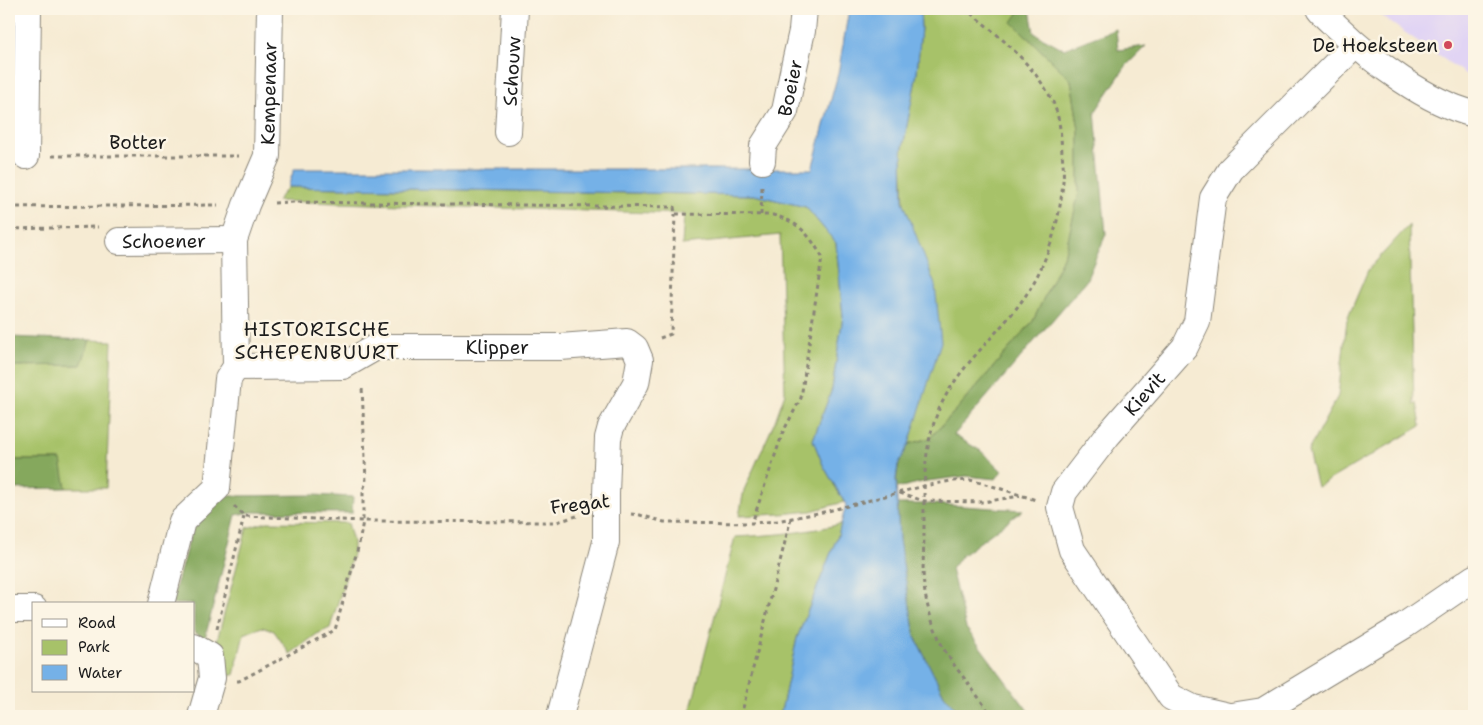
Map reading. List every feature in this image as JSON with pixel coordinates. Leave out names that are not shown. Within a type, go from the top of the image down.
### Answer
[{"type":"street","points":[[26,156],[28,9]]},
{"type":"street","name":"Kempenaar","points":[[246,205],[267,156],[270,9]]},
{"type":"street","name":"Schouw","points":[[508,132],[515,9]]},
{"type":"street","name":"Boeier","points":[[762,161],[763,146],[785,111],[802,32],[804,9]]},
{"type":"street","points":[[1319,9],[1355,45],[1410,86],[1461,111],[1474,114]]},
{"type":"street","name":"Kievit","points":[[1355,45],[1231,169],[1214,198],[1197,322],[1185,347],[1107,436],[1064,492],[1060,507],[1072,550],[1171,697],[1193,708],[1230,716],[1263,711],[1405,625],[1474,578]]},
{"type":"street","name":"Schoener","points":[[236,366],[234,240],[246,205]]},
{"type":"street","name":"Schoener","points":[[119,241],[234,240]]},
{"type":"street","name":"Klipper","points":[[236,366],[343,366],[376,347],[560,347],[627,342],[635,348]]},
{"type":"street","points":[[560,716],[606,542],[608,438],[611,427],[636,383],[640,360],[635,348]]},
{"type":"street","points":[[162,602],[182,521],[217,488],[228,379],[236,366]]},
{"type":"street","points":[[9,609],[32,609]]},
{"type":"street","points":[[201,716],[205,661]]},
{"type":"path","points":[[965,9],[987,26],[1022,59],[1039,78],[1053,100],[1061,131],[1063,180],[1058,218],[1039,273],[1026,296],[972,358],[950,387],[930,434],[925,463],[924,586],[929,611],[938,638],[954,664],[992,716]]},
{"type":"path","name":"Botter","points":[[26,156],[267,156]]},
{"type":"path","points":[[9,207],[246,205],[293,202],[674,207],[671,334],[635,348]]},
{"type":"path","points":[[762,204],[762,214]]},
{"type":"path","points":[[675,214],[762,214],[786,218],[800,226],[812,239],[822,257],[801,398],[783,432],[752,522]]},
{"type":"path","name":"Schoener","points":[[9,229],[98,227],[119,241]]},
{"type":"path","points":[[217,488],[244,516],[205,661],[239,681],[335,630],[359,544],[363,521],[363,490],[366,482],[361,356]]},
{"type":"path","name":"Fregat","points":[[244,516],[363,521],[557,522],[585,514],[607,512],[640,515],[664,522],[752,522],[777,521],[828,512],[924,486],[951,481],[970,480],[1020,496],[983,502],[924,501]]},
{"type":"path","points":[[899,493],[924,501]]},
{"type":"path","points":[[741,716],[792,518]]},
{"type":"shaded area","name":"De Hoeksteen","points":[[1371,9],[1474,9],[1474,80]]},
{"type":"green space","points":[[920,9],[1021,9],[1013,22],[1071,80],[1079,130],[1079,192],[1065,253],[1033,321],[930,438],[909,444],[912,429],[902,152],[917,73],[921,28]]},
{"type":"green space","points":[[1021,9],[1030,9],[1034,33],[1064,49],[1116,29],[1118,50],[1146,46],[1126,66],[1095,112],[1106,234],[1086,281],[954,435],[981,451],[1002,471],[996,479],[967,476],[927,481],[897,488],[899,465],[909,444],[930,438],[1033,321],[1065,253],[1079,192],[1079,130],[1071,80],[1012,22]]},
{"type":"green space","points":[[288,187],[754,195],[806,207],[836,243],[843,316],[832,389],[813,440],[823,465],[844,502],[811,511],[739,516],[744,490],[775,421],[785,393],[780,235],[682,245],[684,214],[277,201]]},
{"type":"green space","points":[[1409,225],[1414,404],[1417,403],[1421,426],[1317,487],[1308,451],[1338,396],[1347,320],[1368,270]]},
{"type":"green space","points":[[9,337],[90,340],[81,365],[9,366]]},
{"type":"green space","points":[[90,340],[112,341],[106,488],[66,488],[60,460],[9,460],[9,366],[81,365]]},
{"type":"green space","points":[[9,460],[61,460],[66,488],[9,489]]},
{"type":"green space","points":[[313,495],[353,497],[352,513],[252,512],[236,515],[205,638],[195,633],[195,602],[172,602],[194,522],[214,503],[229,496]]},
{"type":"green space","points":[[897,504],[932,504],[1023,510],[960,557],[951,569],[966,628],[1032,716],[962,716],[944,695],[915,637],[899,541]]},
{"type":"green space","points":[[267,522],[348,523],[353,542],[353,554],[330,628],[317,634],[290,654],[274,631],[262,627],[244,634],[234,675],[220,676],[215,648],[247,528]]},
{"type":"green space","points":[[841,524],[797,638],[780,716],[689,716],[735,537],[814,530]]},
{"type":"water","points":[[849,9],[920,9],[921,28],[917,73],[902,152],[903,201],[935,285],[941,342],[909,444],[898,465],[896,479],[899,540],[915,637],[944,695],[962,716],[780,716],[797,638],[838,535],[846,505],[823,465],[813,440],[832,389],[843,316],[836,243],[806,207],[754,195],[288,187],[294,169],[812,169],[838,74]]},
{"type":"place","name":"De Hoeksteen","points":[[1448,45]]},
{"type":"district","name":"HISTORISCHE SCHEPENBUURT","points":[[317,340]]}]
